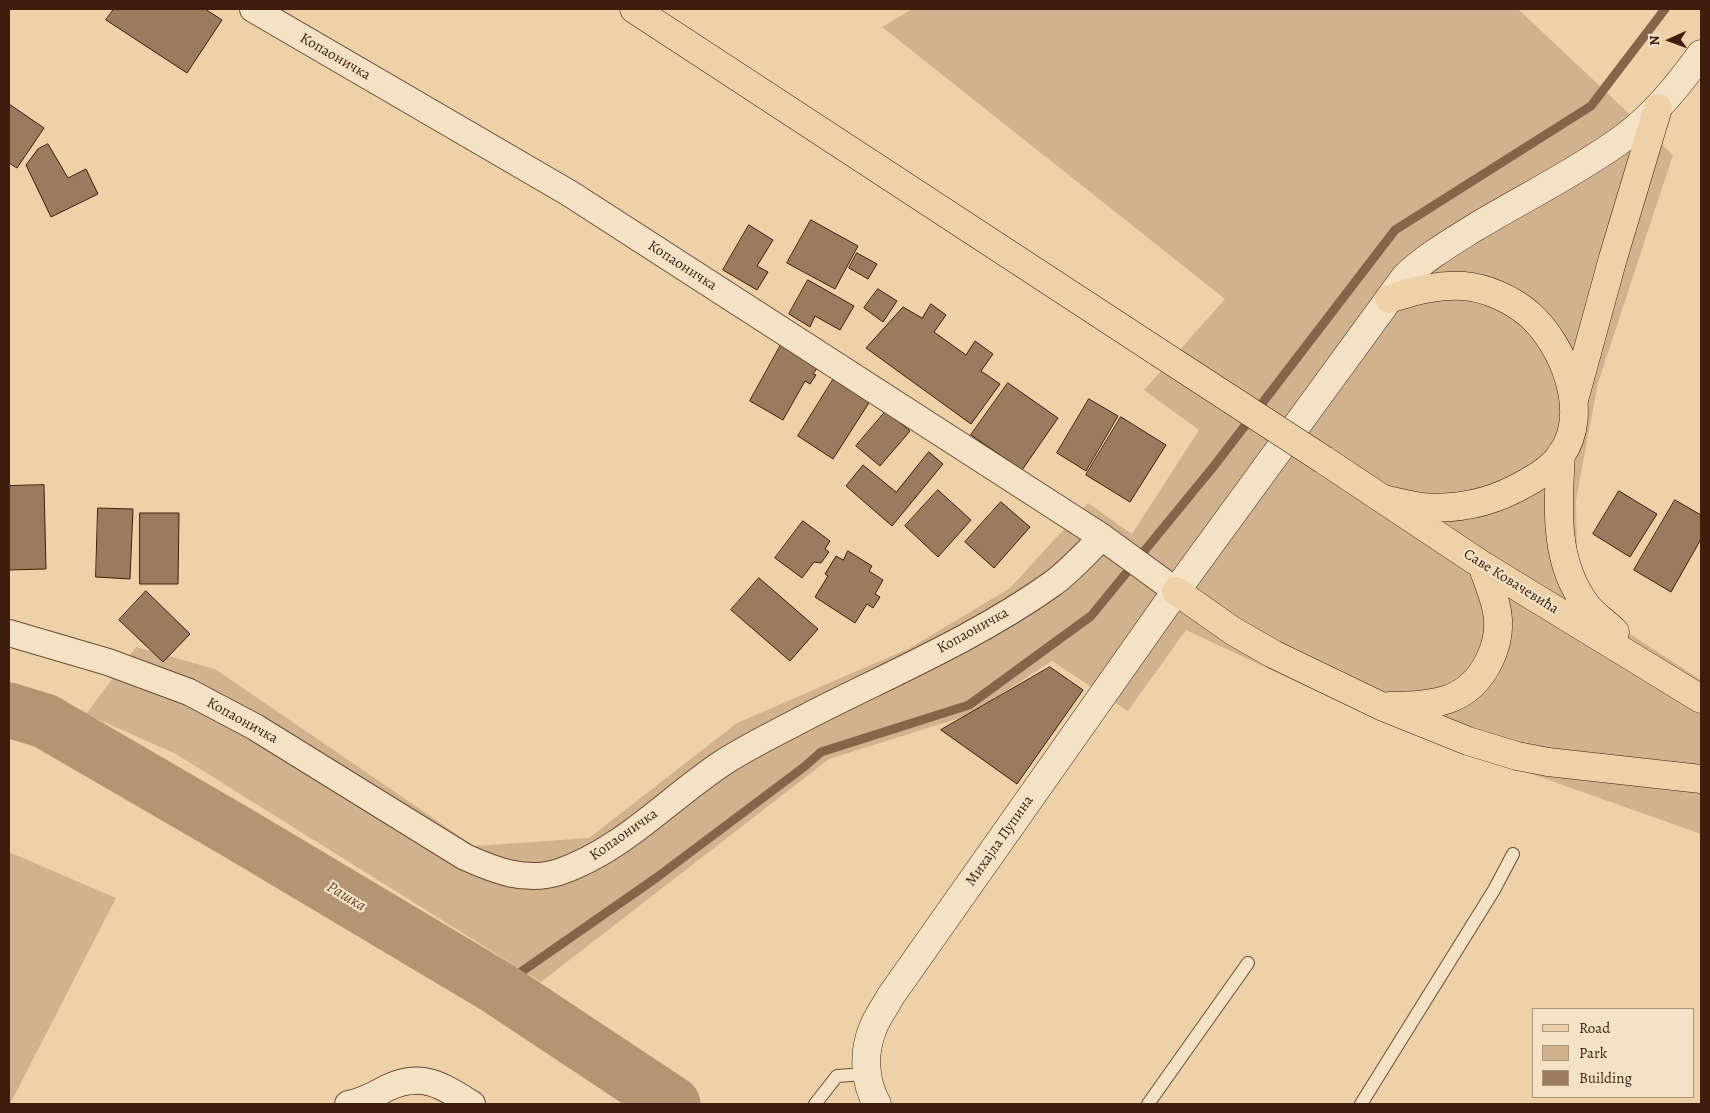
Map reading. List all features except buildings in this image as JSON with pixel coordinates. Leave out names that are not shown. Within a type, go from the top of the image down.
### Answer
[{"type":"main road","name":"Саве Ковачевића","points":[[634,9],[1482,565],[1701,699]]},
{"type":"main road","points":[[1658,108],[1613,258],[1574,402],[1572,429],[1562,454],[1558,500],[1561,544],[1575,588],[1588,608],[1663,675]]},
{"type":"main road","points":[[1390,299],[1430,288],[1447,286],[1482,290],[1515,304],[1529,314],[1541,327],[1560,353],[1570,382],[1574,402]]},
{"type":"main road","points":[[1383,499],[1420,507],[1460,506],[1483,502],[1502,496],[1534,479],[1562,454]]},
{"type":"main road","points":[[1381,706],[1438,703],[1452,699],[1468,690],[1479,680],[1495,649],[1498,621],[1495,600],[1482,565]]},
{"type":"main road","points":[[1176,591],[1232,631],[1273,654],[1381,706],[1468,741],[1517,756],[1548,762],[1701,779]]},
{"type":"street","name":"Копаоничка","points":[[253,9],[569,193],[1102,537],[1176,591]]},
{"type":"street","name":"Михајла Пупина","points":[[877,1104],[866,1074],[866,1054],[873,1028],[890,997],[1176,591],[1405,277],[1446,245],[1618,142],[1658,108],[1678,86],[1701,54]]},
{"type":"street","name":"Копаоничка","points":[[9,633],[108,662],[189,692],[255,727],[465,856],[492,869],[515,875],[541,876],[574,867],[606,850],[733,757],[782,729],[999,618],[1054,582],[1102,537]]},
{"type":"street","points":[[348,1104],[358,1103],[398,1082],[421,1079],[442,1086],[472,1104]]},
{"type":"lane","points":[[1360,1104],[1494,890],[1513,854]]},
{"type":"lane","points":[[1148,1104],[1248,963]]},
{"type":"lane","points":[[815,1104],[837,1076],[866,1074]]},
{"type":"green space","points":[[912,9],[1518,9],[1673,155],[1598,383],[1576,500],[1577,556],[1604,617],[1701,680],[1701,834],[1371,717],[1186,630],[1128,711],[1052,661],[969,715],[829,759],[541,982],[176,754],[86,714],[136,647],[215,669],[474,846],[589,838],[737,723],[910,648],[1010,588],[1088,503],[1132,534],[1199,430],[1144,390],[1225,299],[882,27]]},
{"type":"green space","points":[[9,852],[116,898],[10,1104],[9,1104]]},
{"type":"waterway","points":[[498,988],[656,878],[804,767],[821,752],[969,705],[1091,616],[1214,466],[1395,230],[1591,106],[1665,9]]},
{"type":"waterway","name":"Рашка","points":[[9,710],[45,721],[238,833],[498,988],[673,1104]]}]
